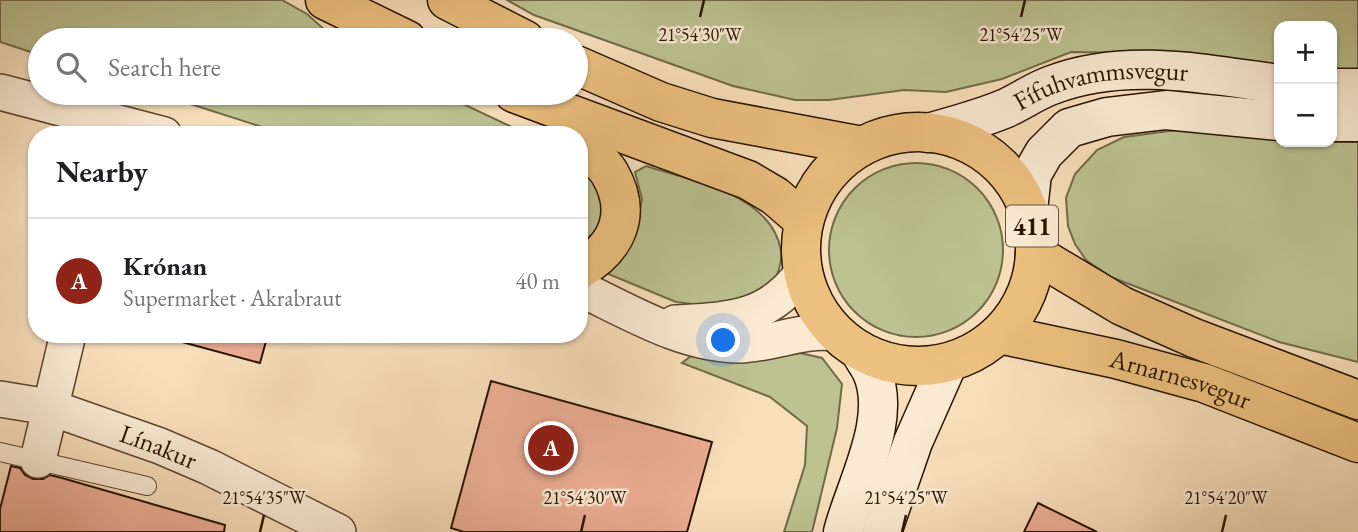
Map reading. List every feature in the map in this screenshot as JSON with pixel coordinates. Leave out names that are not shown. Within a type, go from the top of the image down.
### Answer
[{"type":"main road","points":[[325,0],[382,28]]},
{"type":"main road","points":[[447,0],[502,28]]},
{"type":"main road","name":"Fífuhvammsvegur","points":[[928,133],[963,124],[1005,108],[1052,85],[1095,74],[1148,69],[1274,83]]},
{"type":"main road","points":[[588,70],[661,102],[712,118],[862,146]]},
{"type":"main road","points":[[1337,88],[1358,88]]},
{"type":"main road","points":[[533,105],[558,126]]},
{"type":"main road","points":[[546,105],[748,180],[775,196],[803,221]]},
{"type":"main road","name":"Fífuhvammsvegur","points":[[1028,210],[1032,174],[1044,153],[1069,128],[1107,117],[1166,110],[1274,121]]},
{"type":"main road","points":[[1337,122],[1358,122]]},
{"type":"main road","name":"411","points":[[928,133],[960,140],[989,156],[1012,181],[1028,210],[1034,232],[1032,276],[1024,298],[999,334],[966,356],[948,363],[918,366],[888,363],[847,342],[814,306],[802,273],[800,247],[803,221],[816,191],[836,165],[862,146],[894,134],[928,133]]},
{"type":"main road","points":[[588,151],[610,172],[622,213],[616,234],[609,245],[588,265]]},
{"type":"main road","name":"Arnarnesvegur","points":[[1035,254],[1122,306],[1194,338],[1358,400]]},
{"type":"main road","name":"Arnarnesvegur","points":[[999,334],[1116,359],[1204,383],[1358,443]]},
{"type":"main road","points":[[843,532],[877,423],[877,396],[872,372],[847,342]]},
{"type":"main road","points":[[883,532],[913,442],[948,363]]},
{"type":"street","points":[[0,92],[28,99]]},
{"type":"street","points":[[50,105],[130,126]]},
{"type":"street","points":[[657,324],[750,316],[775,302],[791,288],[802,273]]},
{"type":"street","points":[[588,292],[693,340],[744,345],[818,331],[847,342]]},
{"type":"street","points":[[38,460],[66,343]]},
{"type":"street","name":"Línakur","points":[[0,399],[49,407],[160,446],[209,467],[338,532]]},
{"type":"lane","name":"Línakur","points":[[0,452],[147,486]]},
{"type":"green space","points":[[0,0],[282,0],[307,14],[323,28],[28,28],[28,51],[0,42]]},
{"type":"green space","points":[[507,0],[1358,0],[1358,76],[1337,76],[1337,21],[1274,21],[1274,70],[1140,53],[1071,52],[1002,79],[946,92],[904,90],[829,100],[795,100],[733,86],[588,34],[588,28],[570,28],[534,15]]},
{"type":"green space","points":[[193,105],[465,105],[510,126],[259,126]]},
{"type":"green space","points":[[1177,130],[1274,138],[1274,147],[1337,147],[1337,142],[1358,142],[1358,362],[1279,342],[1111,277],[1086,260],[1075,244],[1068,226],[1066,198],[1075,174],[1097,150],[1124,137]]},
{"type":"green space","points":[[916,163],[949,170],[978,188],[996,217],[1003,250],[996,283],[978,312],[949,330],[916,337],[883,330],[854,312],[836,283],[829,250],[836,217],[854,188],[883,170]]},
{"type":"green space","points":[[646,166],[707,184],[746,203],[763,216],[775,232],[781,251],[781,263],[775,283],[725,308],[676,302],[606,273],[636,230],[642,199],[635,172]]},
{"type":"green space","points":[[588,168],[605,183],[602,218],[595,232],[588,238]]},
{"type":"green space","points":[[800,353],[822,358],[842,384],[837,428],[812,532],[784,532],[805,465],[807,426],[770,397],[682,363],[691,356],[736,363]]},
{"type":"building","points":[[186,343],[266,343],[260,363]]},
{"type":"building","points":[[491,381],[712,442],[687,532],[464,532],[451,528]]},
{"type":"building","points":[[11,466],[20,468],[25,475],[33,479],[43,479],[50,475],[225,525],[224,532],[0,532],[0,509]]},
{"type":"building","points":[[1038,503],[1097,532],[1024,532]]},
{"type":"place","name":"Krónan","points":[[551,448]]}]
